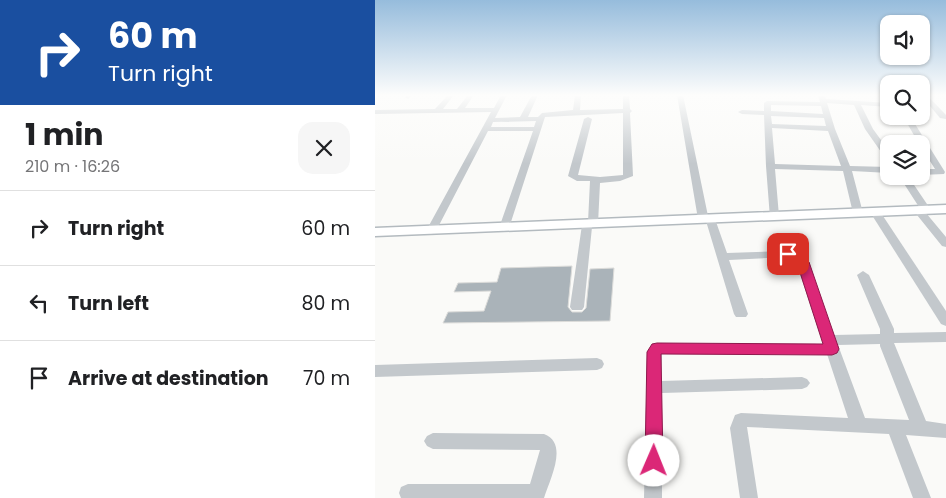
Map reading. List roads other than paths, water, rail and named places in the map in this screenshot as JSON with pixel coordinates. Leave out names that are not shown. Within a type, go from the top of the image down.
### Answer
[{"type":"main road","points":[[375,232],[946,209]]},
{"type":"street","points":[[431,231],[490,120],[537,118]]},
{"type":"street","points":[[503,228],[541,118]]},
{"type":"street","points":[[588,119],[573,176],[577,178],[621,179],[628,176],[628,118]]},
{"type":"street","points":[[683,118],[707,219],[741,314]]},
{"type":"street","points":[[769,118],[773,216]]},
{"type":"street","points":[[829,118],[847,169],[858,213]]},
{"type":"street","points":[[862,118],[880,144]]},
{"type":"street","points":[[770,126],[831,129]]},
{"type":"street","points":[[485,130],[537,129]]},
{"type":"street","points":[[930,155],[941,172],[930,172]]},
{"type":"street","points":[[770,166],[880,170]]},
{"type":"street","points":[[577,307],[594,185],[598,179]]},
{"type":"street","points":[[908,185],[922,210],[946,244]]},
{"type":"street","points":[[875,212],[946,321]]},
{"type":"street","points":[[722,257],[788,254],[798,257],[803,262],[859,426]]},
{"type":"street","points":[[863,275],[887,329],[887,346],[920,428]]},
{"type":"street","points":[[653,498],[654,352],[657,348],[831,345],[887,338],[946,337]]},
{"type":"street","points":[[375,371],[597,364]]},
{"type":"street","points":[[655,387],[802,383]]},
{"type":"street","points":[[749,498],[738,428],[741,420],[920,428],[946,431]]},
{"type":"street","points":[[895,427],[922,498]]},
{"type":"street","points":[[408,493],[535,495],[549,452],[547,444],[544,442],[433,441]]}]
